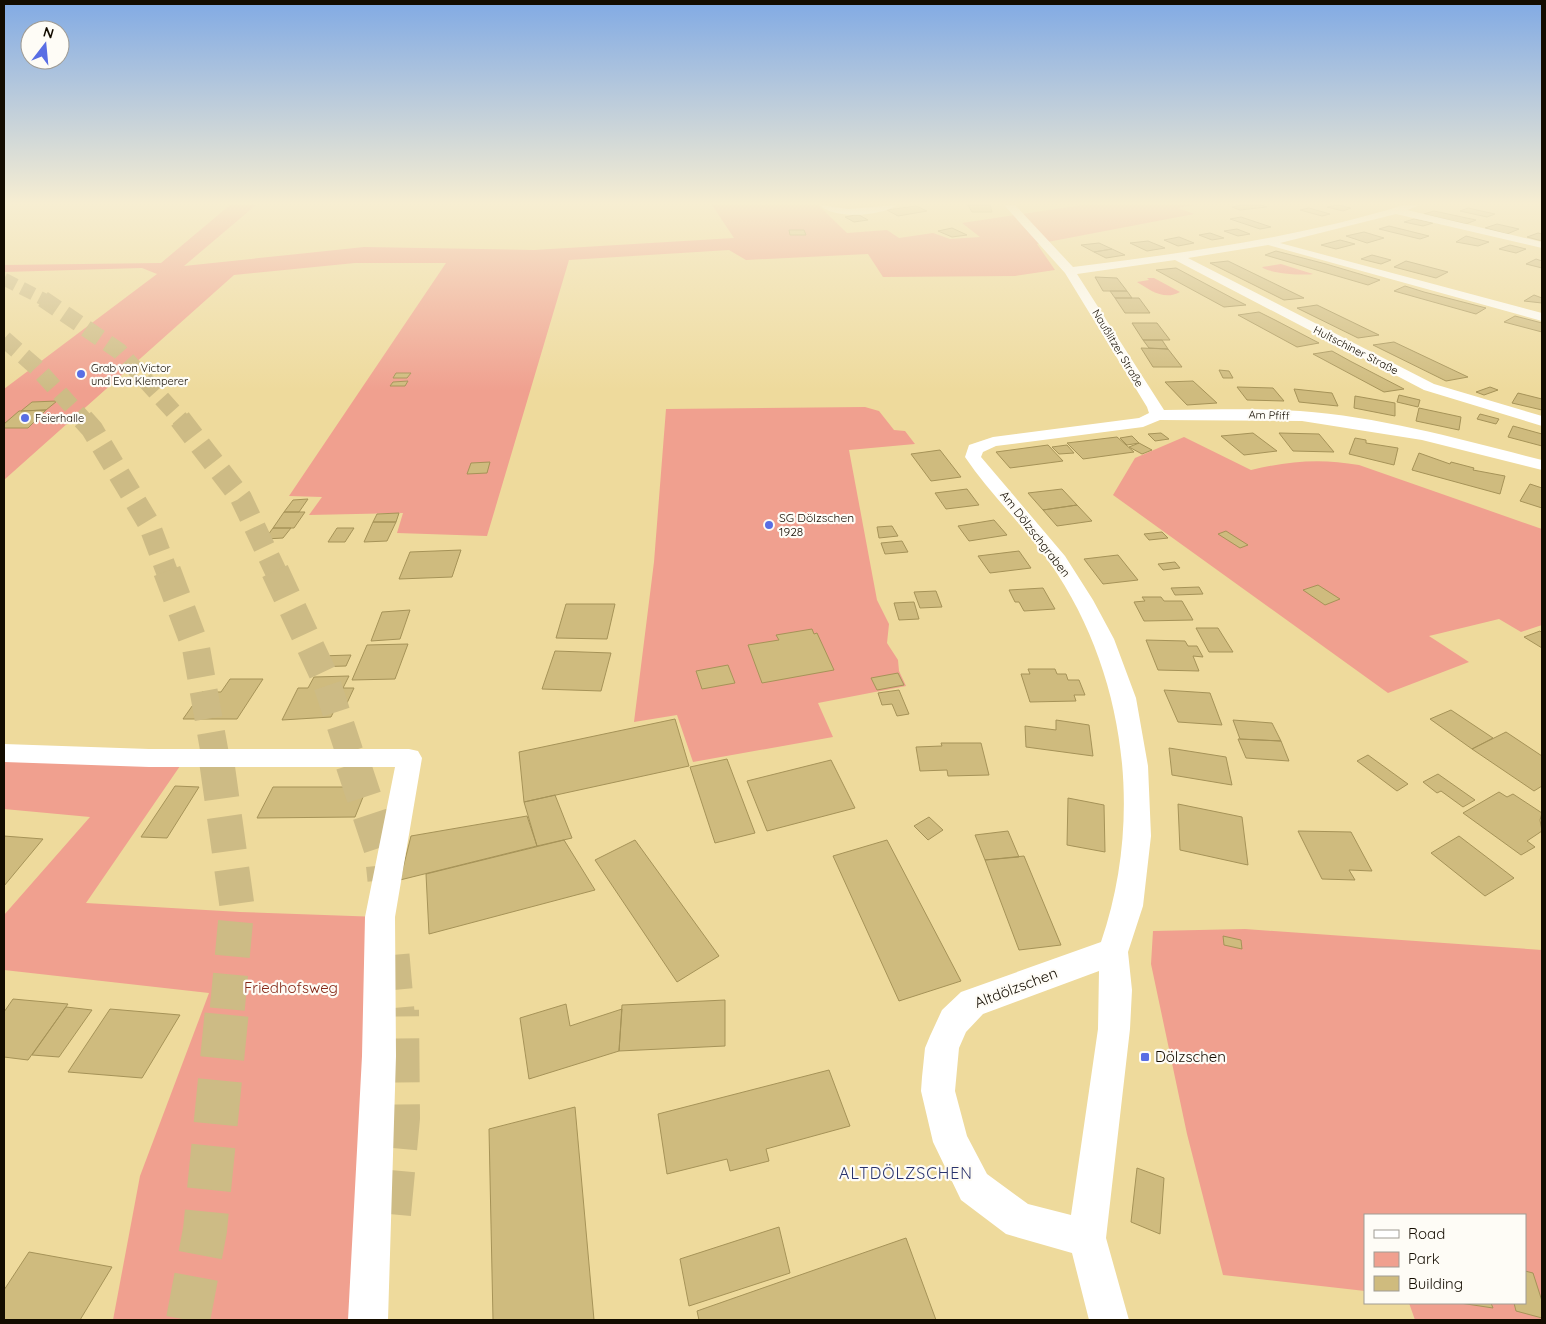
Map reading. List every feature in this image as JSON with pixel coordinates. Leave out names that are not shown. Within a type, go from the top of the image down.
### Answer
[{"type":"street","name":"Naußlitzer Straße","points":[[1066,267],[1155,407],[1157,415]]},
{"type":"street","points":[[1070,271],[1105,267]]},
{"type":"street","name":"Hultschiner Straße","points":[[1196,267],[1429,386],[1542,421]]},
{"type":"street","points":[[1357,267],[1542,317]]},
{"type":"street","name":"Am Pfiff","points":[[993,442],[1143,422],[1157,415],[1248,414],[1302,416],[1358,423],[1422,435],[1542,465]]},
{"type":"street","name":"Am Dölzschgraben","points":[[993,442],[975,448],[973,457],[1058,560],[1083,600],[1103,640],[1124,698],[1135,766],[1137,836],[1128,906],[1113,952]]},
{"type":"street","points":[[4,754],[149,758],[409,758],[380,917],[379,1056],[368,1320]]},
{"type":"street","points":[[1109,1320],[1087,1238],[1114,1029],[1116,990],[1113,952]]},
{"type":"street","name":"Altdölzschen","points":[[1087,1238],[1019,1221],[974,1186],[951,1142],[938,1091],[939,1076],[942,1048],[954,1021],[972,1003],[1113,952]]},
{"type":"green space","points":[[4,267],[317,267],[234,275],[4,480],[4,389],[157,274],[142,268],[4,272]]},
{"type":"green space","points":[[443,267],[567,267],[487,536],[397,533],[403,513],[309,515],[322,497],[289,496]]},
{"type":"green space","points":[[876,267],[1053,267],[1055,270],[1015,276],[883,277]]},
{"type":"green space","points":[[1262,267],[1290,267],[1313,274],[1278,272]]},
{"type":"green space","points":[[1147,278],[1154,278],[1180,292],[1163,295],[1137,282],[1149,280]]},
{"type":"green space","points":[[865,407],[879,411],[894,430],[905,431],[915,444],[849,450],[877,600],[889,624],[887,643],[898,660],[899,671],[906,686],[818,703],[833,737],[693,762],[677,715],[634,722],[654,562],[666,409]]},
{"type":"green space","points":[[1184,437],[1251,470],[1278,464],[1318,461],[1359,465],[1542,529],[1542,625],[1521,632],[1499,619],[1429,636],[1469,662],[1388,693],[1113,495],[1135,458]]},
{"type":"green space","name":"Friedhofsweg","points":[[4,746],[118,751],[191,750],[86,903],[240,912],[380,917],[379,1056],[368,1320],[113,1320],[140,1176],[209,993],[4,970],[4,915],[90,817],[4,809]]},
{"type":"green space","points":[[1245,929],[1542,950],[1542,1320],[1415,1320],[1409,1304],[1526,1304],[1526,1214],[1364,1214],[1364,1291],[1223,1275],[1187,1134],[1151,964],[1153,931]]},
{"type":"building","points":[[1218,267],[1240,267],[1304,298],[1284,300]]},
{"type":"building","points":[[1305,267],[1335,267],[1380,280],[1368,285]]},
{"type":"building","points":[[1394,267],[1428,267],[1448,272],[1436,278]]},
{"type":"building","points":[[1176,268],[1246,305],[1224,307],[1156,270]]},
{"type":"building","points":[[1095,277],[1117,278],[1127,291],[1103,291]]},
{"type":"building","points":[[1405,286],[1486,308],[1476,314],[1394,291]]},
{"type":"building","points":[[1110,291],[1127,291],[1132,298],[1115,298]]},
{"type":"building","points":[[1534,295],[1542,298],[1542,303],[1524,301]]},
{"type":"building","points":[[1115,298],[1139,298],[1150,313],[1125,313]]},
{"type":"building","points":[[1317,305],[1379,335],[1358,338],[1297,308]]},
{"type":"building","points":[[1259,312],[1319,343],[1297,347],[1238,315]]},
{"type":"building","points":[[1515,316],[1542,323],[1542,332],[1504,322]]},
{"type":"building","points":[[1132,323],[1157,323],[1170,340],[1143,340]]},
{"type":"building","points":[[1143,340],[1162,340],[1168,349],[1149,348]]},
{"type":"building","points":[[1394,342],[1468,377],[1446,381],[1373,345]]},
{"type":"building","points":[[1141,348],[1168,349],[1182,367],[1153,367]]},
{"type":"building","points":[[1332,351],[1404,389],[1384,392],[1313,354]]},
{"type":"building","points":[[1219,370],[1229,371],[1233,378],[1223,378]]},
{"type":"building","points":[[396,373],[411,373],[407,378],[393,378]]},
{"type":"building","points":[[408,381],[405,386],[390,386],[393,382]]},
{"type":"building","points":[[1193,381],[1217,403],[1187,405],[1165,382]]},
{"type":"building","points":[[1237,387],[1273,388],[1284,401],[1247,400]]},
{"type":"building","points":[[1490,387],[1498,390],[1484,395],[1476,392]]},
{"type":"building","points":[[1294,389],[1332,393],[1338,406],[1299,402]]},
{"type":"building","points":[[1518,393],[1542,399],[1542,410],[1512,403]]},
{"type":"building","points":[[1399,395],[1420,400],[1418,407],[1397,402]]},
{"type":"building","points":[[1355,396],[1395,403],[1395,416],[1354,408]]},
{"type":"building","points":[[57,401],[46,410],[21,411],[32,402]]},
{"type":"building","points":[[1419,408],[1461,417],[1459,430],[1416,421]]},
{"type":"building","name":"Feierhalle","points":[[46,410],[28,428],[4,428],[4,424],[19,411]]},
{"type":"building","points":[[1480,414],[1499,419],[1496,424],[1477,419]]},
{"type":"building","points":[[1513,426],[1542,434],[1542,446],[1508,437]]},
{"type":"building","points":[[1161,433],[1169,439],[1155,441],[1148,434]]},
{"type":"building","points":[[1253,433],[1277,451],[1244,455],[1221,436]]},
{"type":"building","points":[[1279,433],[1319,434],[1334,452],[1293,451]]},
{"type":"building","points":[[1132,436],[1139,443],[1127,445],[1120,438]]},
{"type":"building","points":[[1117,437],[1134,452],[1083,459],[1067,443]]},
{"type":"building","points":[[1355,438],[1366,440],[1366,443],[1398,448],[1394,465],[1349,454]]},
{"type":"building","points":[[1139,443],[1152,450],[1142,454],[1129,447]]},
{"type":"building","points":[[1048,445],[1063,461],[1010,468],[996,452]]},
{"type":"building","points":[[1067,445],[1074,453],[1059,454],[1052,447]]},
{"type":"building","points":[[940,450],[961,477],[931,481],[911,454]]},
{"type":"building","points":[[1419,453],[1450,464],[1451,462],[1474,468],[1473,470],[1505,476],[1500,494],[1412,470]]},
{"type":"building","points":[[490,462],[487,473],[467,474],[471,463]]},
{"type":"building","points":[[1530,484],[1542,488],[1542,508],[1520,501]]},
{"type":"building","points":[[967,489],[979,505],[946,509],[935,493]]},
{"type":"building","points":[[1062,489],[1077,505],[1043,510],[1028,493]]},
{"type":"building","points":[[308,499],[299,512],[284,512],[293,500]]},
{"type":"building","points":[[1077,505],[1092,521],[1057,526],[1043,510]]},
{"type":"building","points":[[284,512],[305,512],[294,528],[273,528]]},
{"type":"building","points":[[399,513],[396,522],[373,522],[377,514]]},
{"type":"building","points":[[994,520],[1007,535],[969,541],[958,526]]},
{"type":"building","points":[[373,522],[396,522],[387,541],[364,542]]},
{"type":"building","points":[[892,526],[898,536],[879,538],[877,527]]},
{"type":"building","points":[[273,528],[291,528],[283,538],[265,539]]},
{"type":"building","points":[[337,528],[354,528],[345,542],[328,542]]},
{"type":"building","points":[[1226,531],[1248,545],[1240,548],[1218,534]]},
{"type":"building","points":[[1162,532],[1168,538],[1149,540],[1144,534]]},
{"type":"building","points":[[902,541],[908,552],[885,554],[881,543]]},
{"type":"building","points":[[461,550],[452,577],[399,579],[410,552]]},
{"type":"building","points":[[1019,551],[1031,568],[990,573],[978,556]]},
{"type":"building","points":[[1118,555],[1138,580],[1103,584],[1084,559]]},
{"type":"building","points":[[1175,562],[1180,568],[1163,570],[1158,564]]},
{"type":"building","points":[[1318,585],[1340,599],[1325,605],[1303,590]]},
{"type":"building","points":[[1199,587],[1203,594],[1175,595],[1171,588]]},
{"type":"building","points":[[1043,588],[1055,609],[1024,611],[1019,602],[1015,602],[1009,590]]},
{"type":"building","points":[[936,591],[942,607],[920,608],[914,592]]},
{"type":"building","points":[[1142,597],[1161,597],[1164,601],[1182,601],[1193,620],[1144,621],[1134,602],[1145,601]]},
{"type":"building","points":[[914,602],[919,619],[899,620],[894,603]]},
{"type":"building","points":[[566,604],[615,604],[607,639],[556,638]]},
{"type":"building","points":[[410,610],[400,639],[371,641],[382,612]]},
{"type":"building","points":[[1196,628],[1218,628],[1233,652],[1209,652]]},
{"type":"building","points":[[812,629],[814,634],[817,633],[834,670],[762,683],[748,645],[779,640],[776,635]]},
{"type":"building","points":[[1540,631],[1542,633],[1542,648],[1524,637]]},
{"type":"building","points":[[1146,640],[1185,641],[1188,646],[1197,646],[1203,657],[1193,656],[1199,671],[1158,670]]},
{"type":"building","points":[[408,644],[395,679],[352,680],[367,645]]},
{"type":"building","points":[[555,651],[611,653],[601,691],[542,689]]},
{"type":"building","points":[[351,655],[346,666],[313,667],[319,656]]},
{"type":"building","points":[[728,665],[735,683],[702,689],[696,671]]},
{"type":"building","points":[[1028,669],[1055,669],[1057,674],[1066,674],[1068,680],[1079,680],[1085,695],[1074,695],[1076,701],[1030,702],[1021,674],[1030,674]]},
{"type":"building","points":[[898,673],[904,685],[877,690],[871,678]]},
{"type":"building","points":[[349,676],[343,688],[354,688],[347,703],[338,703],[331,717],[282,720],[298,688],[308,688],[314,677]]},
{"type":"building","points":[[230,679],[263,679],[237,719],[183,719],[202,692],[221,692]]},
{"type":"building","points":[[899,690],[909,714],[897,716],[892,704],[882,705],[878,693]]},
{"type":"building","points":[[1164,690],[1210,693],[1222,725],[1178,722]]},
{"type":"building","points":[[1451,710],[1493,738],[1472,749],[1430,719]]},
{"type":"building","points":[[675,719],[689,766],[524,802],[519,752]]},
{"type":"building","points":[[1056,720],[1089,725],[1093,756],[1026,747],[1025,726],[1056,730]]},
{"type":"building","points":[[1233,720],[1272,723],[1281,741],[1240,739]]},
{"type":"building","points":[[1506,732],[1542,756],[1542,786],[1534,791],[1472,749]]},
{"type":"building","points":[[1238,739],[1281,741],[1289,761],[1246,758]]},
{"type":"building","points":[[941,743],[981,743],[989,775],[948,776],[947,770],[920,771],[916,747],[942,746]]},
{"type":"building","points":[[1169,748],[1226,757],[1232,785],[1172,775]]},
{"type":"building","points":[[1368,755],[1408,784],[1397,791],[1357,761]]},
{"type":"building","points":[[727,759],[755,833],[715,843],[690,767]]},
{"type":"building","points":[[831,760],[855,808],[767,831],[747,781]]},
{"type":"building","points":[[1438,774],[1475,800],[1463,807],[1441,791],[1437,793],[1423,782]]},
{"type":"building","points":[[175,786],[199,787],[167,838],[141,837]]},
{"type":"building","points":[[273,787],[367,787],[355,817],[257,818]]},
{"type":"building","points":[[1499,792],[1507,797],[1513,794],[1542,813],[1540,820],[1542,831],[1527,841],[1535,847],[1521,855],[1463,813]]},
{"type":"building","points":[[555,795],[572,838],[537,846],[524,802]]},
{"type":"building","points":[[1068,798],[1104,805],[1105,852],[1067,845]]},
{"type":"building","points":[[1178,804],[1242,817],[1248,865],[1180,850]]},
{"type":"building","points":[[527,816],[537,846],[400,880],[411,836]]},
{"type":"building","points":[[929,817],[943,830],[928,840],[914,826]]},
{"type":"building","points":[[1008,831],[1019,857],[985,860],[975,835]]},
{"type":"building","points":[[1298,831],[1351,832],[1372,871],[1349,870],[1355,880],[1322,879]]},
{"type":"building","points":[[4,836],[43,839],[4,886]]},
{"type":"building","points":[[1459,836],[1514,878],[1485,896],[1431,853]]},
{"type":"building","points":[[564,840],[595,890],[429,934],[426,874]]},
{"type":"building","points":[[635,840],[719,956],[677,982],[595,860]]},
{"type":"building","points":[[887,840],[961,981],[899,1001],[833,856]]},
{"type":"building","points":[[1024,856],[1061,945],[1019,950],[985,860]]},
{"type":"building","points":[[1223,936],[1241,940],[1242,949],[1224,945]]},
{"type":"building","points":[[13,999],[68,1004],[28,1060],[4,1057],[4,1012]]},
{"type":"building","points":[[725,1000],[725,1046],[619,1051],[622,1005]]},
{"type":"building","points":[[566,1004],[570,1026],[622,1009],[619,1051],[529,1079],[520,1018]]},
{"type":"building","points":[[66,1007],[92,1010],[59,1057],[32,1055]]},
{"type":"building","points":[[110,1009],[180,1015],[142,1078],[68,1072]]},
{"type":"building","points":[[829,1070],[850,1126],[766,1149],[769,1161],[730,1171],[727,1159],[667,1174],[658,1114]]},
{"type":"building","points":[[575,1107],[594,1320],[493,1320],[489,1129]]},
{"type":"building","points":[[1137,1168],[1164,1178],[1160,1234],[1131,1222]]},
{"type":"building","points":[[779,1227],[790,1273],[689,1306],[680,1259]]},
{"type":"building","points":[[906,1238],[936,1320],[699,1320],[697,1311]]},
{"type":"building","points":[[29,1252],[112,1267],[80,1320],[4,1320],[4,1290]]},
{"type":"building","points":[[1526,1271],[1533,1273],[1542,1301],[1542,1318],[1516,1311],[1514,1304],[1526,1304]]},
{"type":"building","points":[[1467,1304],[1491,1304],[1493,1308]]},
{"type":"tunnel","points":[[4,279],[45,300]]},
{"type":"tunnel","points":[[43,299],[119,351],[181,420]]},
{"type":"tunnel","points":[[4,339],[36,367],[84,420]]},
{"type":"tunnel","points":[[83,419],[92,429],[149,524],[167,572]]},
{"type":"tunnel","points":[[180,419],[241,498],[276,572]]},
{"type":"tunnel","points":[[167,571],[196,648],[217,766]]},
{"type":"tunnel","points":[[275,571],[325,678],[354,766]]},
{"type":"tunnel","points":[[217,764],[237,906],[227,1012]]},
{"type":"tunnel","points":[[353,764],[382,851],[385,880]]},
{"type":"tunnel","points":[[392,955],[397,1012]]},
{"type":"tunnel","points":[[188,1320],[205,1230],[227,1010]]},
{"type":"tunnel","points":[[389,1214],[398,1118],[397,1010]]},
{"type":"place","name":"Grab von Victor und Eva Klemperer","points":[[81,374]]},
{"type":"place","name":"Feierhalle","points":[[25,418]]},
{"type":"place","name":"SG Dölzschen 1928","points":[[769,525]]},
{"type":"place","name":"Dölzschen","points":[[1145,1057]]},
{"type":"district","name":"ALTDÖLZSCHEN","points":[[906,1173]]}]
